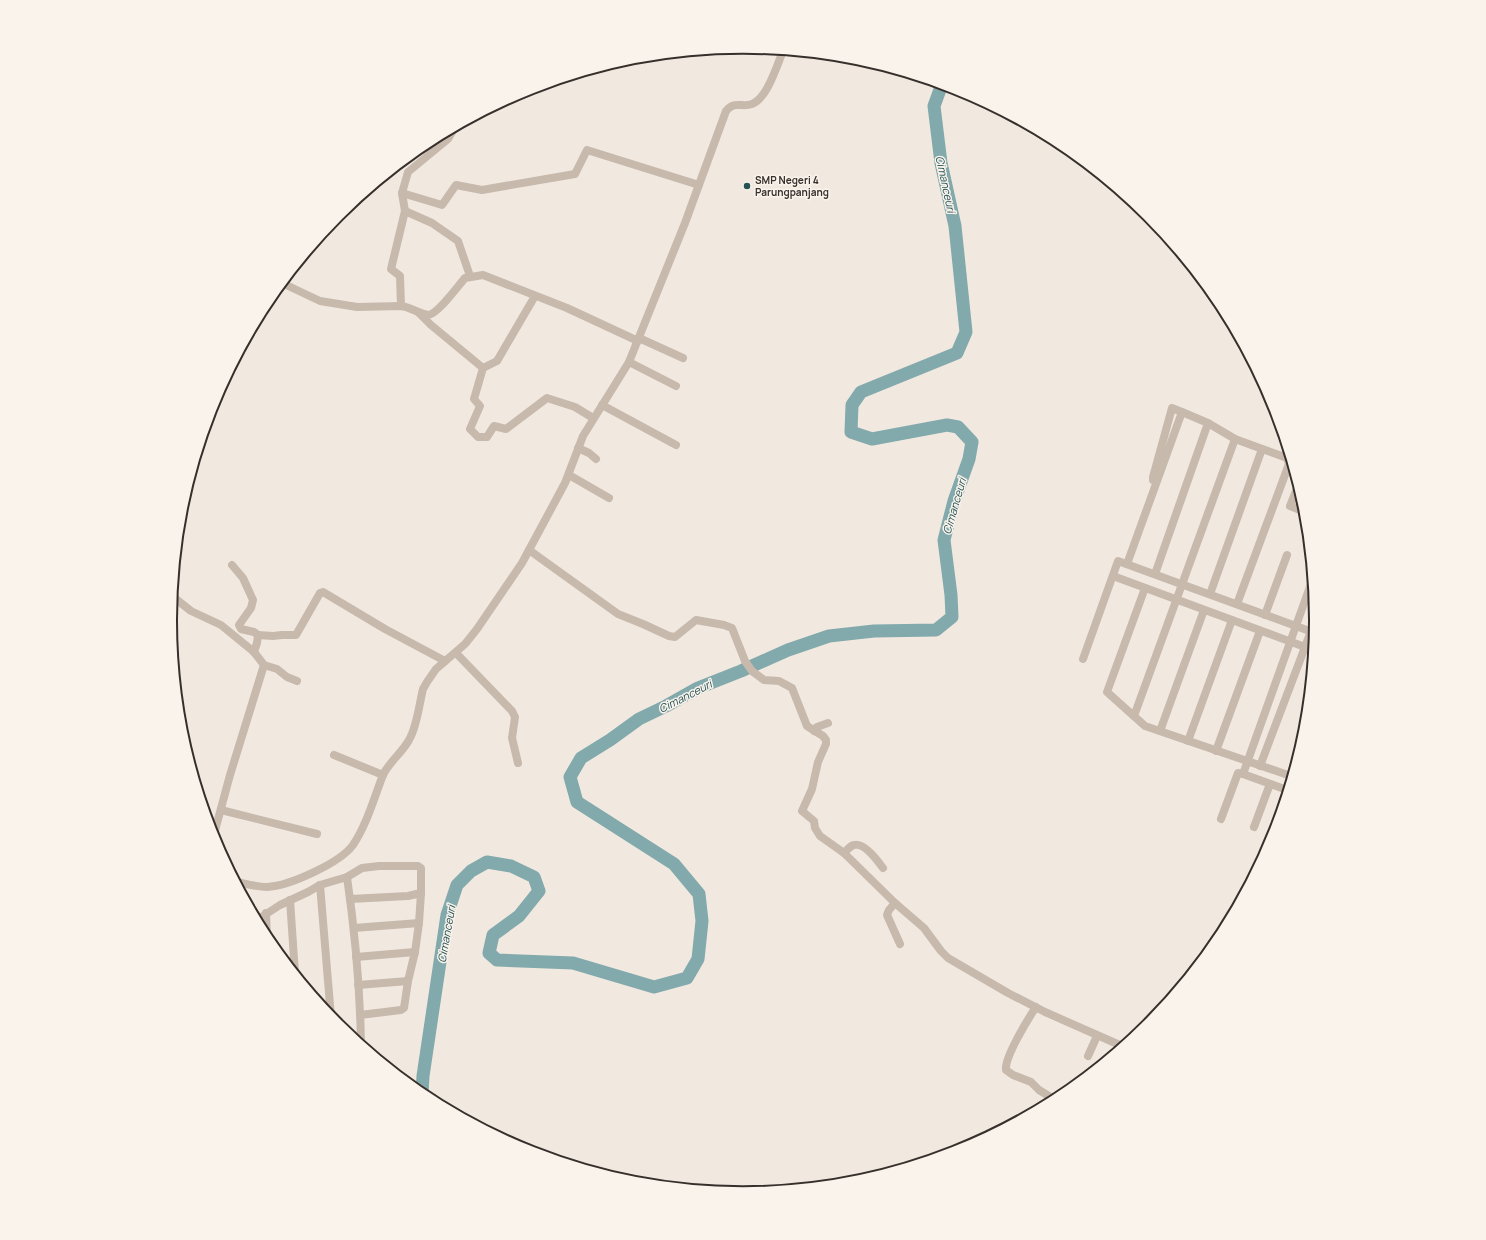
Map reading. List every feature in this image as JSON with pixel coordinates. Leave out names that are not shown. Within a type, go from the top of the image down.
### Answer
[{"type":"street","points":[[242,883],[262,886],[279,885],[314,872],[340,857],[352,846],[386,768],[410,739],[423,690],[430,676],[445,661],[456,653],[477,629],[529,550],[569,475],[583,436],[629,362],[699,185],[726,111],[734,105],[753,104],[759,100],[766,92],[781,55]]},
{"type":"street","points":[[401,306],[400,276],[391,269],[405,211],[402,193],[408,172],[450,136]]},
{"type":"street","points":[[402,193],[442,206],[456,185],[482,190],[574,174],[588,150],[699,185]]},
{"type":"street","points":[[405,211],[432,223],[458,241],[470,276]]},
{"type":"street","points":[[287,285],[320,301],[357,306],[401,306],[427,315],[435,313],[465,278],[483,275],[567,308],[683,358]]},
{"type":"street","points":[[535,296],[496,361],[483,368],[474,399],[480,406],[470,429],[478,438],[487,437],[494,426],[506,429],[547,398],[575,407],[593,418]]},
{"type":"street","points":[[416,310],[431,326],[483,368]]},
{"type":"street","points":[[629,362],[676,386]]},
{"type":"street","points":[[602,404],[676,445]]},
{"type":"street","points":[[1127,564],[1182,412],[1208,423],[1235,439],[1285,457]]},
{"type":"street","points":[[1154,574],[1208,423]]},
{"type":"street","points":[[1134,716],[1235,439]]},
{"type":"street","points":[[578,448],[589,453],[596,459]]},
{"type":"street","points":[[1210,594],[1262,449]]},
{"type":"street","points":[[1237,604],[1288,467]]},
{"type":"street","points":[[569,475],[609,498]]},
{"type":"street","points":[[1295,495],[1290,506],[1298,509]]},
{"type":"street","points":[[529,550],[618,614],[669,636],[675,637],[696,620],[729,626],[734,630],[745,660],[752,671],[764,680],[779,681],[792,688],[806,726],[823,736],[826,743],[818,762],[812,789],[802,811],[814,821],[815,828],[820,836],[844,853],[924,928],[941,952],[948,958],[1008,993],[1096,1036],[1118,1044]]},
{"type":"street","points":[[1266,615],[1287,555]]},
{"type":"street","points":[[1083,659],[1118,561],[1309,630]]},
{"type":"street","points":[[232,565],[243,578],[253,600],[251,608],[240,621],[239,626],[241,629],[254,632],[258,635],[296,636],[320,593],[323,592],[385,629],[445,661]]},
{"type":"street","points":[[1113,576],[1308,648]]},
{"type":"street","points":[[1145,588],[1107,692],[1145,726],[1287,775]]},
{"type":"street","points":[[1243,774],[1308,592]]},
{"type":"street","points":[[178,600],[191,611],[221,625],[254,652],[264,665],[281,670],[287,677],[297,681]]},
{"type":"street","points":[[1160,731],[1204,610]]},
{"type":"street","points":[[1188,741],[1232,620]]},
{"type":"street","points":[[1216,751],[1260,631]]},
{"type":"street","points":[[254,652],[258,635]]},
{"type":"street","points":[[1260,766],[1308,641]]},
{"type":"street","points":[[456,653],[481,677],[514,714],[512,738],[518,763]]},
{"type":"street","points":[[216,827],[230,775],[264,665]]},
{"type":"street","points":[[814,731],[817,727],[828,723]]},
{"type":"street","points":[[334,755],[383,775]]},
{"type":"street","points":[[1221,819],[1238,773],[1283,789]]},
{"type":"street","points":[[1254,828],[1270,784]]},
{"type":"street","points":[[221,810],[317,834]]},
{"type":"street","points":[[844,853],[852,846],[861,846],[875,858],[883,868]]},
{"type":"street","points":[[261,916],[320,885],[347,877],[362,868],[416,865],[420,868],[421,894],[419,923],[415,952],[408,981],[406,1002],[403,1009],[360,1015]]},
{"type":"street","points":[[347,877],[354,928],[361,1037]]},
{"type":"street","points":[[320,885],[330,1007]]},
{"type":"street","points":[[350,898],[408,896],[421,894]]},
{"type":"street","points":[[290,900],[294,966]]},
{"type":"street","points":[[896,903],[889,910],[887,915],[900,944]]},
{"type":"street","points":[[266,913],[266,925]]},
{"type":"street","points":[[354,928],[419,923]]},
{"type":"street","points":[[356,957],[415,952]]},
{"type":"street","points":[[358,985],[408,981]]},
{"type":"street","points":[[1036,1007],[1026,1022],[1006,1061],[1005,1067],[1006,1070],[1013,1075],[1031,1082],[1039,1090],[1049,1096]]},
{"type":"street","points":[[1088,1056],[1096,1036]]},
{"type":"waterway","name":"Cimanceuri","points":[[422,1086],[447,915],[457,885],[471,871],[487,862],[511,866],[534,877],[539,891],[519,916],[493,935],[489,953],[497,960],[573,963],[654,987],[687,978],[698,959],[702,921],[699,894],[674,864],[577,802],[570,777],[581,758],[610,740],[639,719],[698,688],[788,650],[829,636],[874,631],[936,630],[952,617],[951,595],[944,540],[954,501],[969,459],[972,442],[958,427],[947,425],[872,439],[851,432],[852,405],[861,392],[957,353],[966,332],[955,226],[941,163],[934,106],[940,90]]},
{"type":"place","name":"SMP Negeri 4 Parungpanjang","points":[[747,186]]}]
